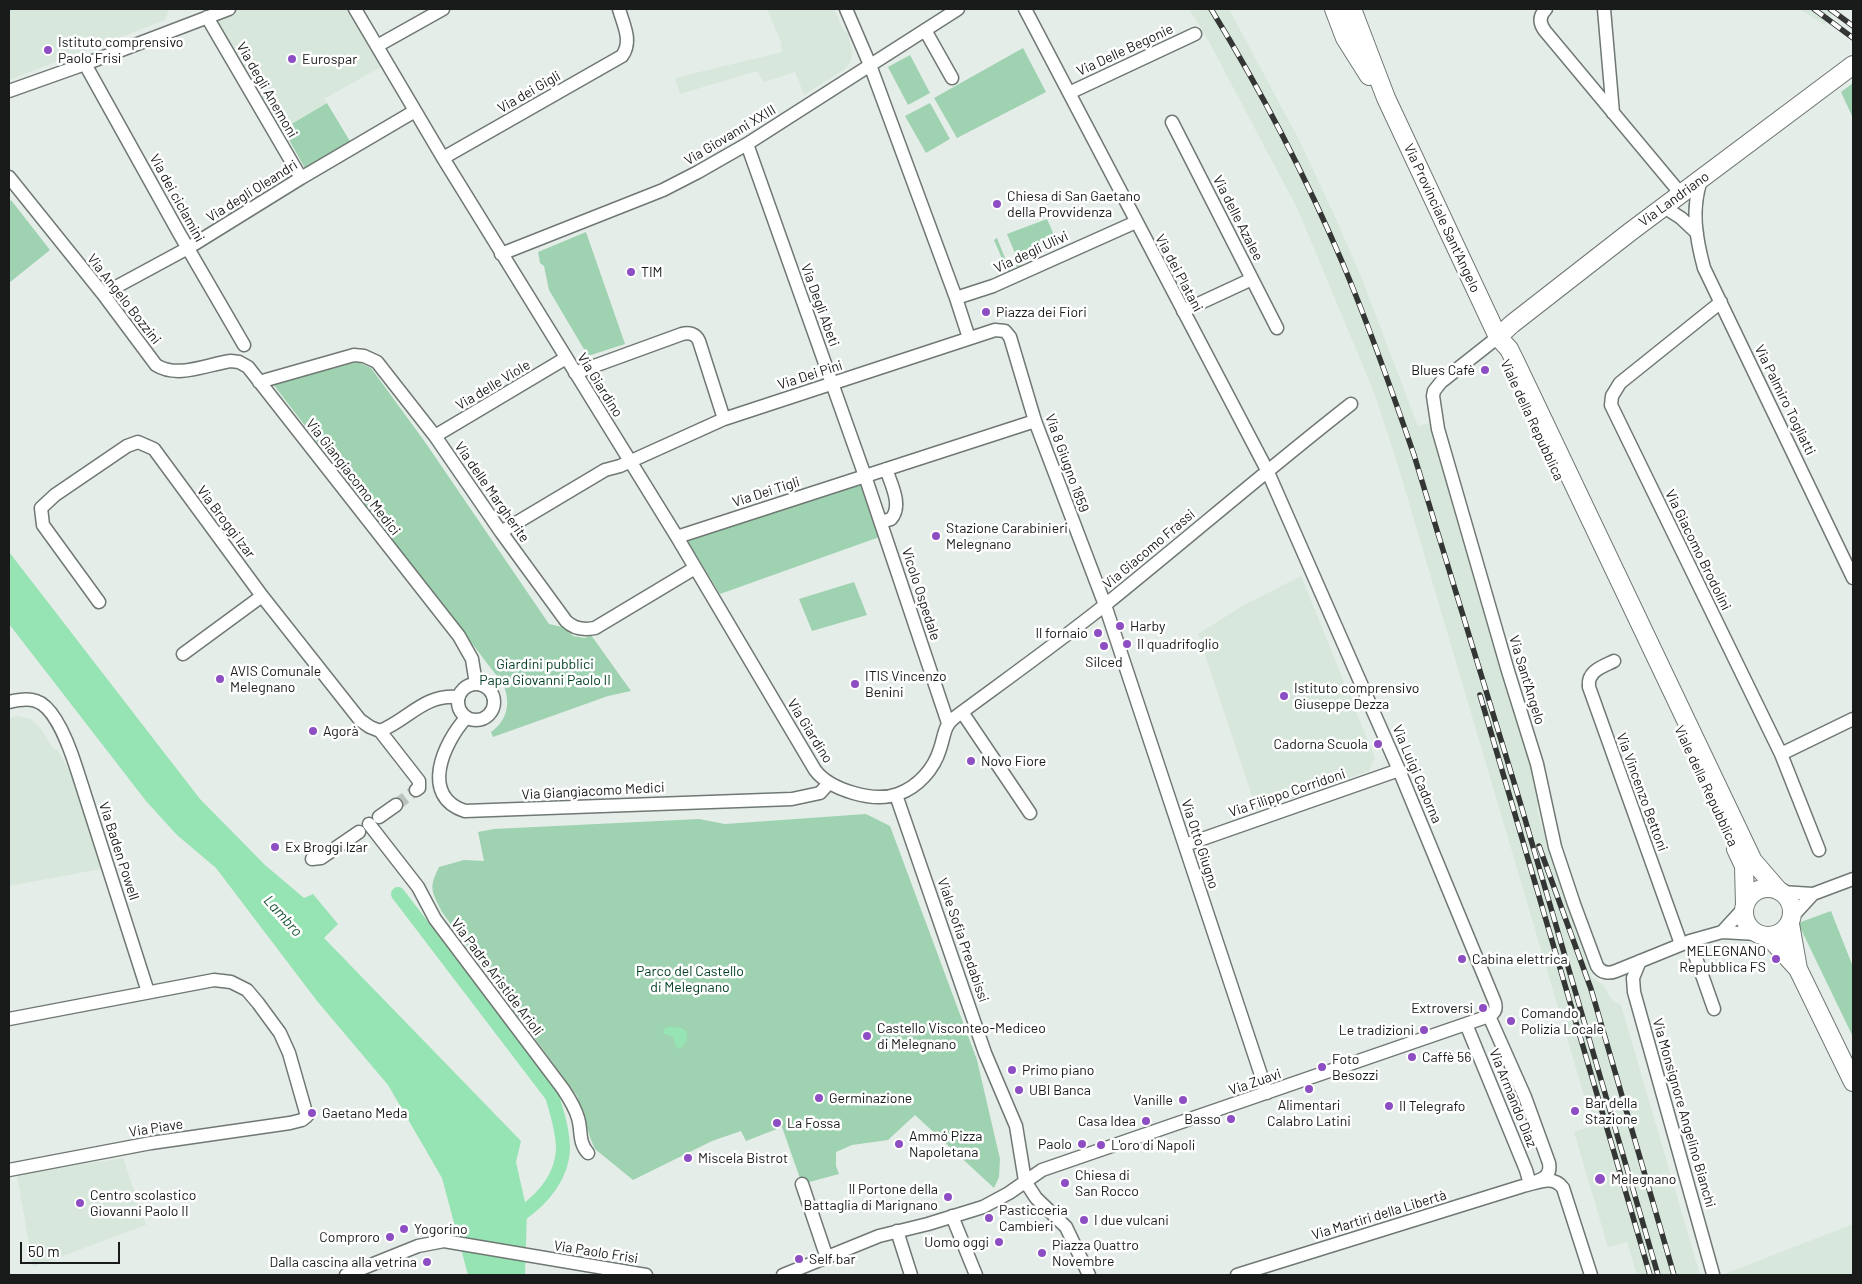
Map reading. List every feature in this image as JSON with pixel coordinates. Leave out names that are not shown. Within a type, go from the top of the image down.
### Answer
[{"type":"street","points":[[9,91],[230,9]]},
{"type":"street","name":"Via Giardino","points":[[355,9],[501,254],[677,537],[824,779]]},
{"type":"street","points":[[377,46],[443,9]]},
{"type":"street","name":"Via dei Gigli","points":[[443,158],[619,58],[627,48],[627,34],[618,9]]},
{"type":"street","points":[[846,9],[870,65],[969,338]]},
{"type":"street","name":"Via Giovanni XXIII","points":[[501,254],[670,186],[747,144],[958,9]]},
{"type":"street","name":"Via dei Platani","points":[[1025,9],[1267,470]]},
{"type":"street","name":"Via Provinciale Sant'Angelo","points":[[1334,9],[1353,51],[1386,98]]},
{"type":"street","name":"Via Provinciale Sant'Angelo","points":[[1352,9],[1386,98],[1498,337]]},
{"type":"street","points":[[1546,9],[1541,15],[1540,20],[1543,28],[1681,194]]},
{"type":"street","points":[[1604,9],[1613,112]]},
{"type":"street","name":"Via degli Anemoni","points":[[207,17],[301,178]]},
{"type":"street","points":[[925,30],[952,78]]},
{"type":"street","name":"Via Delle Begonie","points":[[1068,93],[1195,34]]},
{"type":"street","name":"Via dei ciclamini","points":[[85,64],[244,345]]},
{"type":"street","name":"Via Landriano","points":[[1498,337],[1664,207],[1853,65]]},
{"type":"street","name":"Via degli Oleandri","points":[[103,294],[188,248],[301,178],[416,111]]},
{"type":"street","name":"Via delle Azalee","points":[[1172,122],[1276,328]]},
{"type":"street","name":"Via Degli Abeti","points":[[747,144],[865,476]]},
{"type":"street","name":"Via Angelo Bozzini","points":[[9,177],[159,367],[180,370],[231,361],[240,362],[248,368]]},
{"type":"street","name":"Via Palmiro Togliatti","points":[[1701,180],[1695,205],[1697,232],[1704,268],[1853,578]]},
{"type":"street","points":[[1664,207],[1697,232]]},
{"type":"street","name":"Via degli Ulivi","points":[[956,298],[993,286],[1136,222]]},
{"type":"street","points":[[1183,311],[1252,279]]},
{"type":"street","name":"Via Giacomo Brodolini","points":[[1721,302],[1620,383],[1612,396],[1612,405],[1781,754],[1819,850]]},
{"type":"street","name":"Via Dei Pini","points":[[501,532],[605,470],[724,420],[969,338],[995,330],[1005,331]]},
{"type":"street","name":"Via 8 Giugno 1859","points":[[1005,331],[1010,337],[1035,420],[1105,605]]},
{"type":"street","points":[[575,373],[682,334],[694,335],[699,341],[724,420]]},
{"type":"street","name":"Via Sant'Angelo","points":[[1498,337],[1442,380],[1434,390],[1433,405],[1438,429],[1539,772],[1555,847],[1576,910],[1597,966],[1601,971],[1613,972],[1635,963]]},
{"type":"street","name":"Viale della Repubblica","points":[[1498,337],[1509,349],[1515,361],[1753,861],[1790,903],[1798,969],[1853,1082]]},
{"type":"street","name":"Viale della Repubblica","points":[[1498,337],[1503,359],[1744,866],[1745,917],[1748,926],[1763,935],[1798,969]]},
{"type":"street","name":"Via delle Margherite","points":[[259,382],[352,355],[364,356],[373,360],[435,436],[501,532],[566,621],[572,626],[582,629],[595,628],[695,568]]},
{"type":"street","name":"Via delle Viole","points":[[435,436],[566,358]]},
{"type":"street","name":"Via Giangiacomo Medici","points":[[248,368],[459,636],[472,658],[476,684]]},
{"type":"street","name":"Via Giacomo Frassi","points":[[948,723],[1105,605],[1267,470],[1351,404]]},
{"type":"street","points":[[881,522],[891,519],[896,509],[886,469],[1035,420]]},
{"type":"street","name":"Via Broggi Izar","points":[[98,602],[43,525],[41,508],[55,495],[127,446],[138,442],[154,449],[262,596],[357,717],[365,724],[380,731]]},
{"type":"street","name":"Via Dei Tigli","points":[[677,537],[886,469]]},
{"type":"street","name":"Via Luigi Cadorna","points":[[1267,470],[1399,770],[1494,1000],[1496,1006],[1492,1013]]},
{"type":"street","name":"Vicolo Ospedale","points":[[865,476],[948,723]]},
{"type":"street","points":[[183,654],[262,596]]},
{"type":"street","name":"Via Otto Giugno","points":[[1105,605],[1267,1093]]},
{"type":"street","name":"Via Vincenzo Bettoni","points":[[1614,661],[1596,670],[1590,676],[1589,687],[1685,942]]},
{"type":"street","points":[[476,684],[482,685],[494,698],[489,715],[478,720],[466,718],[459,709],[458,697],[465,688],[476,684]]},
{"type":"street","points":[[416,790],[419,788],[420,781],[380,731],[396,723],[428,701],[444,697],[458,697]]},
{"type":"street","name":"Via Baden Powell","points":[[12,702],[33,700],[40,702],[56,721],[73,758],[148,992]]},
{"type":"street","points":[[962,712],[1030,813]]},
{"type":"street","name":"Via Giangiacomo Medici","points":[[466,718],[447,746],[438,775],[440,787],[447,799],[456,807],[465,811],[792,799],[820,793],[824,779]]},
{"type":"street","points":[[1781,754],[1853,719]]},
{"type":"street","points":[[824,779],[843,790],[862,794],[896,795],[923,778],[933,766],[948,723]]},
{"type":"street","name":"Via Filippo Corridoni","points":[[1185,845],[1399,770]]},
{"type":"street","name":"Viale Sofia Predabissi","points":[[896,795],[985,1053],[1016,1126],[1025,1181]]},
{"type":"street","points":[[312,859],[321,858],[396,805]]},
{"type":"street","name":"Via Padre Aristide Arioli","points":[[369,824],[418,887],[440,926],[563,1089],[574,1106],[579,1119],[583,1147],[588,1152]]},
{"type":"street","points":[[1722,932],[1758,890],[1766,888],[1812,894],[1853,879]]},
{"type":"street","points":[[1635,963],[1685,942],[1722,932],[1778,935],[1785,930],[1812,894]]},
{"type":"street","points":[[1685,942],[1714,1009]]},
{"type":"street","name":"Via Monsignore Angelino Bianchi","points":[[1635,963],[1634,992],[1714,1274]]},
{"type":"street","name":"Via Piave","points":[[9,1170],[144,1144],[302,1120],[307,1116],[285,1043],[247,990],[231,982],[218,980],[148,992]]},
{"type":"street","points":[[9,1018],[148,992]]},
{"type":"street","name":"Via Zuavi","points":[[783,1275],[879,1236],[922,1226],[990,1204],[1042,1170],[1466,1024],[1492,1013]]},
{"type":"street","name":"Via Armando Diaz","points":[[1466,1024],[1530,1184],[1545,1178],[1549,1173],[1549,1166],[1525,1097],[1492,1013]]},
{"type":"street","points":[[1530,1184],[1546,1180],[1561,1185],[1591,1275]]},
{"type":"street","points":[[1025,1181],[1036,1198],[1066,1227],[1089,1275]]},
{"type":"street","points":[[802,1184],[826,1258]]},
{"type":"street","name":"Via Martiri della Libertà","points":[[1237,1275],[1530,1184]]},
{"type":"street","points":[[952,1216],[976,1275]]},
{"type":"street","points":[[897,1231],[911,1275]]},
{"type":"street","name":"Via Paolo Frisi","points":[[346,1275],[410,1248],[426,1243],[444,1241],[618,1273],[646,1275]]},
{"type":"shaded area","name":"Istituto comprensivo Paolo Frisi","points":[[9,9],[169,9],[165,20],[9,80]]},
{"type":"shaded area","points":[[241,9],[351,9],[384,65],[324,99],[327,103],[278,131],[213,19]]},
{"type":"shaded area","points":[[767,9],[834,9],[843,29],[848,34],[852,52],[851,61],[845,69],[804,95],[795,72],[764,82],[757,71],[680,94],[675,78],[782,52],[781,42]]},
{"type":"shaded area","points":[[1189,9],[1229,9],[1299,140],[1332,210],[1360,274],[1418,426],[1430,423],[1539,790],[1537,810],[1559,883],[1592,977],[1603,985],[1612,1000],[1621,1005],[1700,1275],[1637,1275],[1627,1242],[1608,1247],[1574,1132],[1593,1126],[1399,469],[1375,395],[1298,210],[1208,40]]},
{"type":"shaded area","points":[[1800,9],[1836,9],[1824,25]]},
{"type":"shaded area","name":"Istituto comprensivo Giuseppe Dezza","points":[[1301,576],[1375,758],[1369,771],[1257,811],[1198,634],[1244,605]]},
{"type":"shaded area","points":[[17,716],[31,719],[41,729],[54,750],[57,749],[77,785],[101,869],[9,886],[9,718]]},
{"type":"shaded area","name":"Centro scolastico Giovanni Paolo II","points":[[123,1158],[146,1225],[33,1267],[17,1175]]},
{"type":"shaded area","points":[[1853,1224],[1853,1275],[1722,1275]]},
{"type":"green space","points":[[1023,48],[1046,92],[957,138],[934,98]]},
{"type":"green space","points":[[910,55],[930,93],[908,105],[888,67]]},
{"type":"green space","points":[[1853,83],[1853,118],[1841,92]]},
{"type":"green space","points":[[327,103],[351,143],[306,170],[283,129]]},
{"type":"green space","points":[[930,103],[950,139],[926,153],[905,116]]},
{"type":"green space","points":[[11,200],[50,250],[9,283],[9,203]]},
{"type":"green space","points":[[1047,219],[1057,242],[1019,258],[1024,269],[1019,271],[1016,265],[1019,263],[1007,234]]},
{"type":"green space","points":[[586,232],[625,344],[588,356],[549,290],[544,266],[540,263],[538,252]]},
{"type":"green space","points":[[997,238],[1009,268],[1012,266],[1015,273],[1009,275],[994,240]]},
{"type":"green space","name":"Giardini pubblici Papa Giovanni Paolo II","points":[[358,362],[371,368],[425,442],[549,624],[566,628],[573,636],[585,638],[591,635],[631,691],[608,696],[493,737],[491,732],[501,722],[506,710],[507,697],[503,684],[273,384]]},
{"type":"green space","points":[[865,476],[885,535],[720,594],[684,535]]},
{"type":"green space","points":[[854,582],[867,615],[812,631],[799,599]]},
{"type":"green space","name":"Parco del Castello di Melegnano","points":[[866,814],[890,826],[977,1060],[1000,1159],[999,1177],[994,1188],[915,1115],[888,1140],[852,1145],[836,1152],[836,1166],[839,1174],[802,1184],[782,1127],[746,1141],[741,1131],[712,1141],[633,1180],[595,1149],[577,1096],[442,912],[432,885],[439,867],[464,860],[484,861],[478,832],[494,829],[699,819],[725,824]]},
{"type":"green space","points":[[1831,911],[1853,967],[1853,1037],[1798,923]]},
{"type":"water","name":"Lambro","points":[[9,552],[200,799],[265,865],[304,898],[313,894],[338,924],[324,938],[521,1141],[516,1162],[527,1211],[525,1275],[468,1275],[442,1178],[388,1085],[317,1001],[216,868],[177,835],[146,801],[9,624]]},
{"type":"water","points":[[668,1027],[682,1028],[687,1033],[686,1041],[680,1049],[676,1047],[672,1037],[664,1034],[663,1030]]},
{"type":"waterway","points":[[398,894],[552,1096],[563,1143],[559,1168],[544,1194],[512,1220]]},
{"type":"tunnel","points":[[396,805],[416,790]]},
{"type":"railway","points":[[1211,9],[1265,102],[1329,231],[1353,287],[1414,455],[1520,802],[1658,1275]]},
{"type":"railway","points":[[1814,9],[1853,38]]},
{"type":"railway","points":[[1830,9],[1853,26]]},
{"type":"railway","points":[[1480,695],[1650,1275]]},
{"type":"railway","points":[[1539,846],[1591,989],[1674,1275]]},
{"type":"place","name":"Istituto comprensivo Paolo Frisi","points":[[48,50]]},
{"type":"place","name":"Eurospar","points":[[292,59]]},
{"type":"place","name":"Chiesa di San Gaetano della Provvidenza","points":[[997,204]]},
{"type":"place","name":"TIM","points":[[631,272]]},
{"type":"place","name":"Piazza dei Fiori","points":[[986,312]]},
{"type":"place","name":"Blues Cafè","points":[[1485,370]]},
{"type":"place","name":"Stazione Carabinieri Melegnano","points":[[936,536]]},
{"type":"place","name":"Harby","points":[[1120,626]]},
{"type":"place","name":"Il fornaio","points":[[1098,633]]},
{"type":"place","name":"Il quadrifoglio","points":[[1127,644]]},
{"type":"place","name":"Silced","points":[[1104,646]]},
{"type":"place","name":"AVIS Comunale Melegnano","points":[[220,679]]},
{"type":"place","name":"ITIS Vincenzo Benini","points":[[855,684]]},
{"type":"place","name":"Istituto comprensivo Giuseppe Dezza","points":[[1284,696]]},
{"type":"place","name":"Agorà","points":[[313,731]]},
{"type":"place","name":"Cadorna Scuola","points":[[1378,744]]},
{"type":"place","name":"Novo Fiore","points":[[971,761]]},
{"type":"place","name":"Ex Broggi Izar","points":[[275,847]]},
{"type":"place","name":"Cabina elettrica","points":[[1462,959]]},
{"type":"place","name":"MELEGNANO Repubblica FS","points":[[1776,959]]},
{"type":"place","name":"Extroversi","points":[[1483,1008]]},
{"type":"place","name":"Comando Polizia Locale","points":[[1511,1021]]},
{"type":"place","name":"Le tradizioni","points":[[1424,1030]]},
{"type":"place","name":"Castello Visconteo-Mediceo di Melegnano","points":[[867,1036]]},
{"type":"place","name":"Caffè 56","points":[[1412,1057]]},
{"type":"place","name":"Foto Besozzi","points":[[1322,1067]]},
{"type":"place","name":"Primo piano","points":[[1012,1070]]},
{"type":"place","name":"Alimentari Calabro Latini","points":[[1309,1089]]},
{"type":"place","name":"UBI Banca","points":[[1019,1090]]},
{"type":"place","name":"Germinazione","points":[[819,1098]]},
{"type":"place","name":"Vanille","points":[[1183,1100]]},
{"type":"place","name":"Il Telegrafo","points":[[1389,1106]]},
{"type":"place","name":"Bar della Stazione","points":[[1575,1111]]},
{"type":"place","name":"Gaetano Meda","points":[[312,1113]]},
{"type":"place","name":"Basso","points":[[1231,1119]]},
{"type":"place","name":"Casa Idea","points":[[1146,1121]]},
{"type":"place","name":"La Fossa","points":[[777,1123]]},
{"type":"place","name":"Ammó Pizza Napoletana","points":[[899,1144]]},
{"type":"place","name":"Paolo","points":[[1082,1144]]},
{"type":"place","name":"L'oro di Napoli","points":[[1101,1145]]},
{"type":"place","name":"Miscela Bistrot","points":[[688,1158]]},
{"type":"place","name":"Melegnano","points":[[1600,1179]]},
{"type":"place","name":"Chiesa di San Rocco","points":[[1065,1183]]},
{"type":"place","name":"Il Portone della Battaglia di Marignano","points":[[948,1197]]},
{"type":"place","name":"Centro scolastico Giovanni Paolo II","points":[[80,1203]]},
{"type":"place","name":"Pasticceria Cambieri","points":[[989,1218]]},
{"type":"place","name":"I due vulcani","points":[[1084,1220]]},
{"type":"place","name":"Yogorino","points":[[404,1229]]},
{"type":"place","name":"Comproro","points":[[390,1237]]},
{"type":"place","name":"Uomo oggi","points":[[999,1242]]},
{"type":"place","name":"Piazza Quattro Novembre","points":[[1042,1253]]},
{"type":"place","name":"Self bar","points":[[799,1259]]},
{"type":"place","name":"Dalla cascina alla vetrina","points":[[427,1262]]}]
